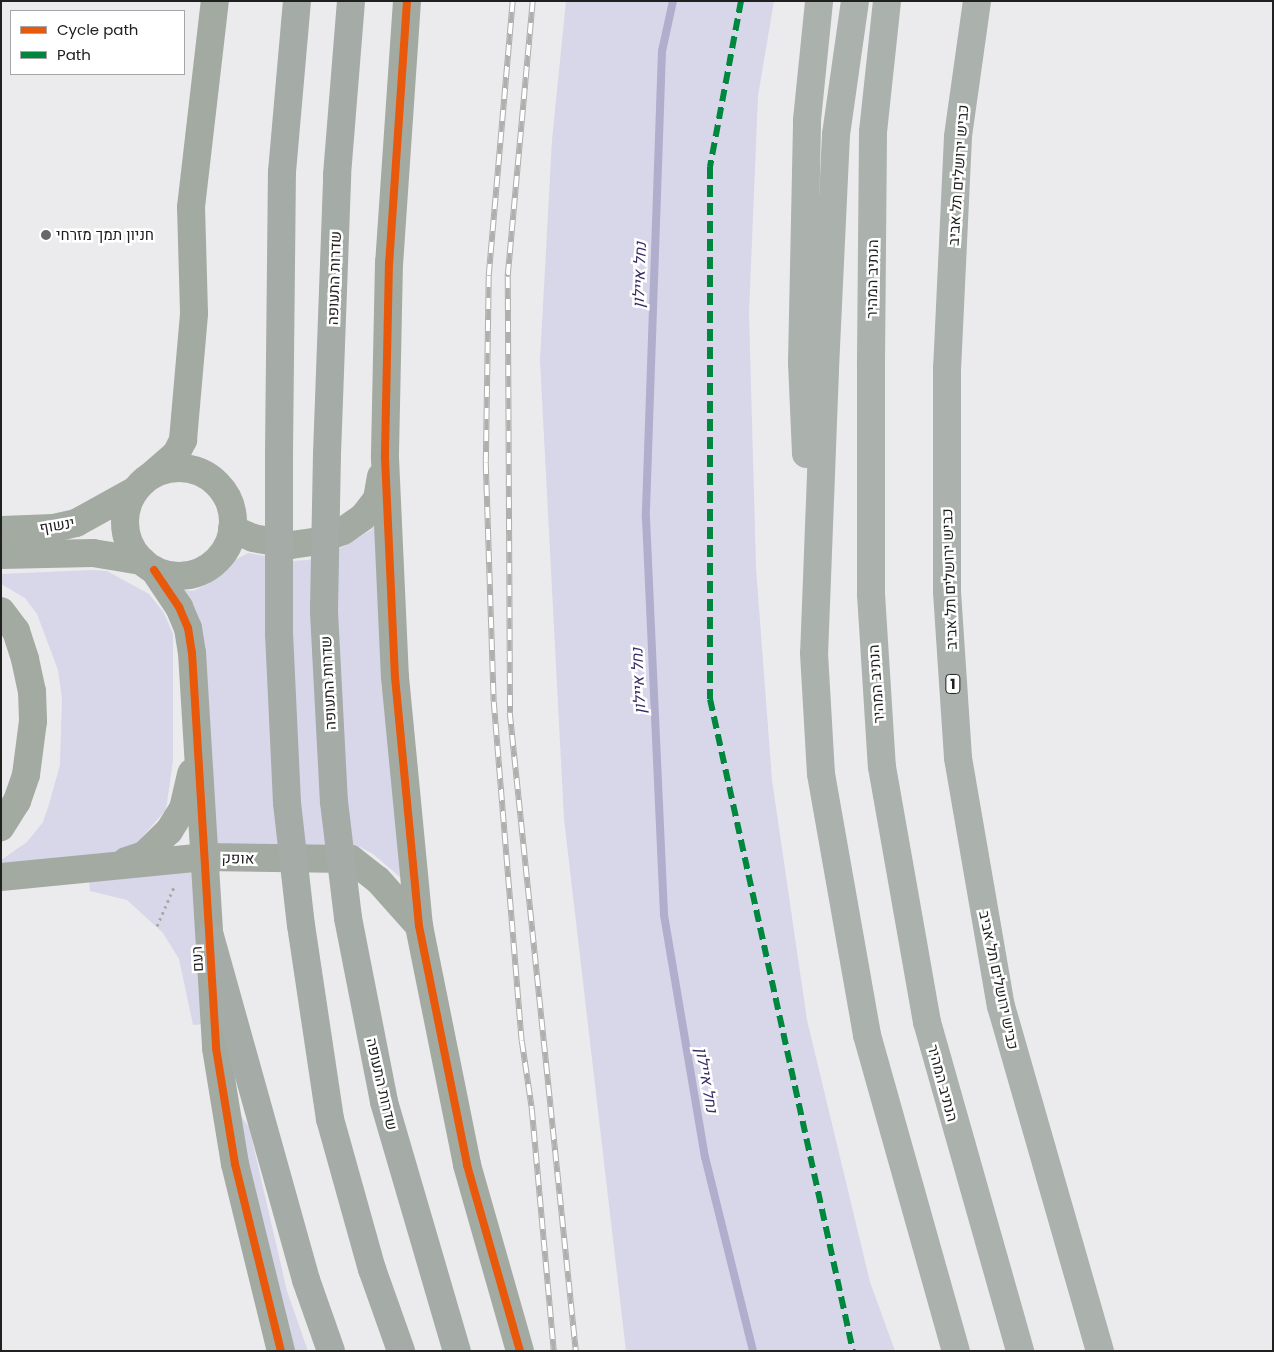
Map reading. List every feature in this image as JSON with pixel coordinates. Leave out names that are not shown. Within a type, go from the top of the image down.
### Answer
[{"type":"highway","points":[[819,1],[807,120],[802,363],[821,774],[867,1035],[956,1351]]},
{"type":"highway","points":[[814,653],[836,135],[855,1]]},
{"type":"highway","name":"הנתיב המהיר","points":[[887,1],[873,132],[871,366],[871,594],[882,766],[927,1022],[1020,1351]]},
{"type":"highway","name":"כביש ירושלים תל אביב","points":[[977,1],[958,137],[947,368],[947,592],[958,758],[1001,1006],[1100,1351]]},
{"type":"main road","points":[[297,1],[282,172],[279,633],[286,784],[301,925],[330,1119],[372,1269],[400,1351]]},
{"type":"main road","name":"שדרות התעופה","points":[[351,1],[337,175],[327,454],[325,622],[334,802],[348,918],[384,1102],[426,1254],[457,1351]]},
{"type":"main road","points":[[210,936],[306,1280],[331,1351]]},
{"type":"street","points":[[144,482],[176,468],[207,475],[219,485],[228,498],[233,513],[232,529],[221,556],[204,569],[183,576],[148,565],[127,535],[128,505],[144,482],[176,454],[183,440],[194,313],[191,207],[215,1]]},
{"type":"street","points":[[407,1],[389,262],[385,458],[395,678],[418,926],[467,1165],[520,1351]]},
{"type":"street","points":[[232,529],[253,538],[291,545],[318,541],[343,531],[363,517],[377,499],[385,458]]},
{"type":"street","name":"ינשוף","points":[[1,530],[54,528],[76,523],[144,482]]},
{"type":"street","name":"ינשוף","points":[[1,555],[93,553],[148,565]]},
{"type":"street","name":"רעם","points":[[148,565],[179,607],[188,628],[198,726],[216,1048],[235,1164],[281,1351]]},
{"type":"street","points":[[1,611],[16,632],[25,659],[32,691],[33,721],[26,775],[17,801],[1,827]]},
{"type":"street","points":[[105,869],[144,855],[170,829],[183,809],[198,726]]},
{"type":"street","name":"אופק","points":[[1,877],[105,869],[204,857],[351,859],[378,880],[418,926]]},
{"type":"path","points":[[156,926],[175,885]]},
{"type":"shaded area","points":[[566,1],[774,1],[758,96],[749,313],[756,568],[772,780],[807,1020],[870,1282],[895,1351],[626,1351],[564,819],[540,360],[552,140]]},
{"type":"shaded area","points":[[382,515],[400,877],[373,854],[360,847],[212,848],[183,590],[193,591],[208,584],[235,560],[248,553],[291,561],[308,560],[332,553],[371,530]]},
{"type":"shaded area","points":[[107,571],[149,594],[164,613],[173,634],[173,761],[166,810],[134,846],[113,854],[1,869],[1,860],[27,842],[43,822],[60,765],[62,699],[58,670],[37,614],[25,598],[1,584],[1,574]]},
{"type":"shaded area","points":[[196,869],[204,1024],[193,1025],[179,959],[163,933],[127,900],[90,891],[89,879]]},
{"type":"shaded area","points":[[241,1116],[249,1127],[287,1291],[308,1351],[295,1351],[243,1146]]},
{"type":"waterway","name":"נחל איילון","points":[[673,1],[662,51],[646,518],[664,915],[705,1157],[753,1351]]},
{"type":"railway","points":[[513,1],[489,276],[486,463],[494,702],[522,1041],[532,1109],[554,1351]]},
{"type":"railway","points":[[533,1],[508,277],[510,713],[576,1351]]},
{"type":"marked path","points":[[741,1],[710,167],[710,699],[853,1351]]},
{"type":"cycle path","points":[[407,1],[389,262],[385,458],[395,677],[419,926],[467,1165],[520,1351]]},
{"type":"cycle path","points":[[154,570],[179,607],[188,628],[192,653],[216,1048],[235,1164],[281,1351]]},
{"type":"place","name":"חניון תמך מזרחי","points":[[46,235]]}]
